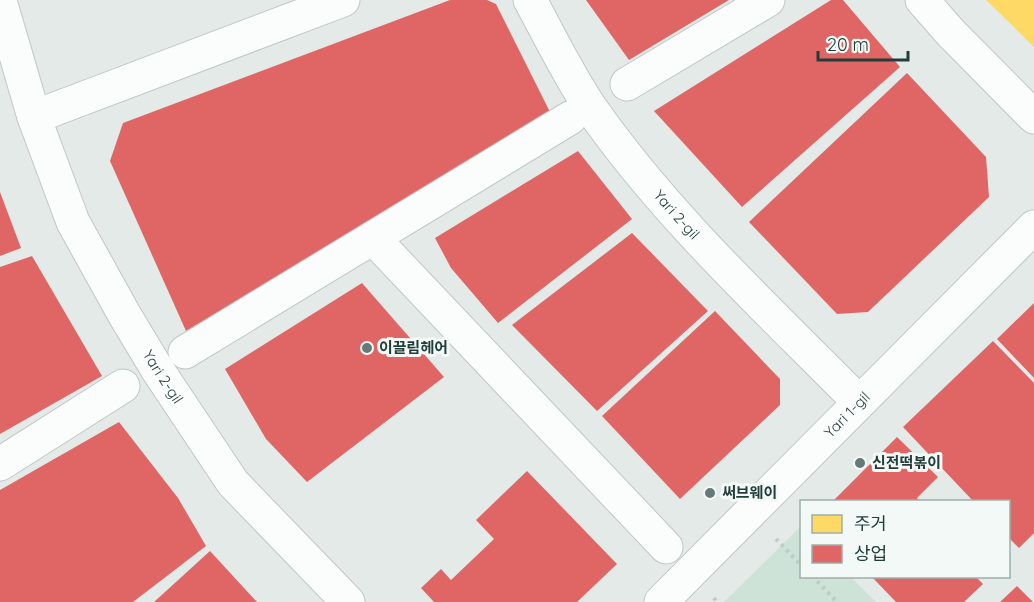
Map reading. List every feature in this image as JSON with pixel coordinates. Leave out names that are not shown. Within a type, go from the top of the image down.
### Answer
[{"type":"street","points":[[34,117],[343,0]]},
{"type":"street","name":"Yari 2-gil","points":[[530,0],[590,106],[646,178],[706,246],[859,402]]},
{"type":"street","points":[[627,84],[768,0]]},
{"type":"street","points":[[922,0],[950,32],[1034,117]]},
{"type":"street","name":"Yari 2-gil","points":[[0,1],[34,117],[73,222],[124,314],[157,369],[233,483],[348,602]]},
{"type":"street","points":[[185,352],[570,118]]},
{"type":"street","name":"Yari 1-gil","points":[[661,602],[1034,227]]},
{"type":"street","points":[[373,238],[666,547]]},
{"type":"street","points":[[0,464],[123,386]]},
{"type":"path","points":[[776,539],[800,565]]},
{"type":"path","points":[[814,578],[837,602]]},
{"type":"green space","points":[[800,527],[800,578],[852,578],[876,602],[724,602]]},
{"type":"building: 주거","points":[[986,0],[1034,0],[1034,47]]},
{"type":"building: 상업","points":[[450,0],[487,0],[496,4],[552,116],[186,331],[110,161],[123,123]]},
{"type":"building: 상업","points":[[586,0],[729,0],[629,60]]},
{"type":"building: 상업","points":[[831,0],[843,0],[900,67],[742,207],[654,111]]},
{"type":"building: 상업","points":[[907,73],[986,157],[989,197],[868,312],[837,314],[749,222]]},
{"type":"building: 상업","points":[[578,151],[632,219],[498,323],[451,268],[435,238]]},
{"type":"building: 상업","points":[[0,192],[21,248],[0,256]]},
{"type":"building: 상업","points":[[632,233],[708,311],[597,411],[512,325]]},
{"type":"building: 상업","points":[[32,256],[102,376],[0,434],[0,267]]},
{"type":"building: 상업","points":[[362,283],[444,377],[307,482],[266,439],[225,369]]},
{"type":"building: 상업","points":[[1034,303],[1034,378],[997,339]]},
{"type":"building: 상업","points":[[715,311],[780,379],[780,405],[680,499],[602,416]]},
{"type":"building: 상업","points":[[993,341],[1034,383],[1034,533],[1019,548],[1010,539],[1010,500],[972,500],[903,427]]},
{"type":"building: 상업","points":[[119,422],[178,498],[206,546],[133,602],[0,602],[0,490]]},
{"type":"building: 상업","points":[[897,437],[938,477],[917,498],[918,500],[834,500]]},
{"type":"building: 상업","points":[[527,471],[617,564],[577,602],[434,602],[421,588],[441,569],[451,580],[494,539],[476,520]]},
{"type":"building: 상업","points":[[210,551],[257,602],[154,602]]},
{"type":"building: 상업","points":[[873,578],[977,578],[983,584],[964,602],[896,602]]},
{"type":"building: 상업","points":[[1017,586],[1033,602],[1000,602]]},
{"type":"place","name":"이끌림헤어","points":[[367,348]]},
{"type":"place","name":"신전떡볶이","points":[[860,463]]},
{"type":"place","name":"써브웨이","points":[[710,493]]}]
